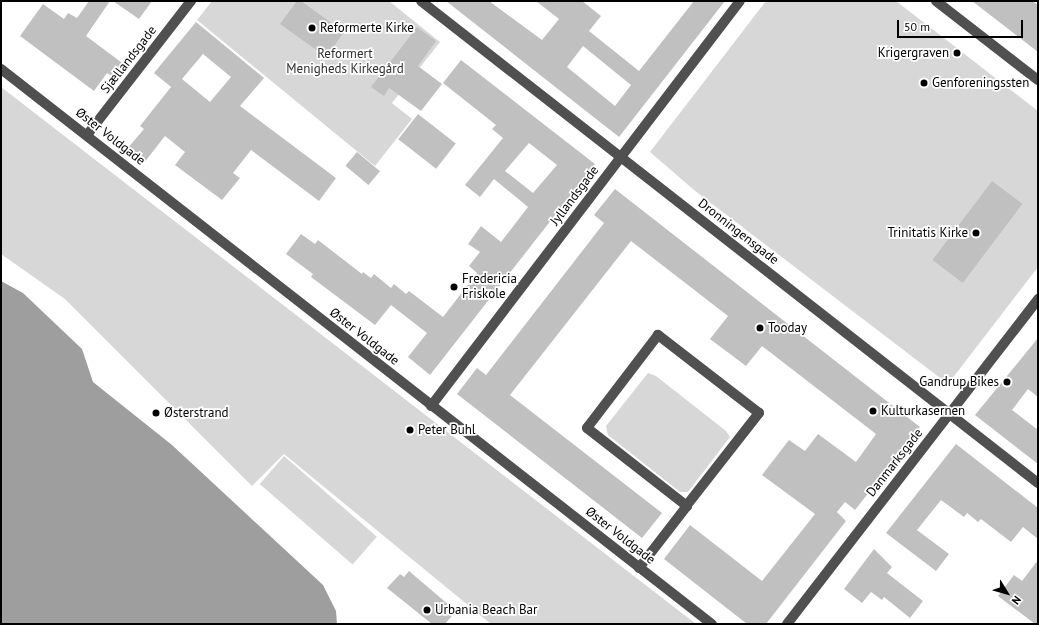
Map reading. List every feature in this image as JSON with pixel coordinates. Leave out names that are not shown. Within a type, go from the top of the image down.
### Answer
[{"type":"street","name":"Sjællandsgade","points":[[87,135],[191,1]]},
{"type":"street","name":"Dronningensgade","points":[[421,1],[951,413],[1038,483]]},
{"type":"street","name":"Jyllandsgade","points":[[431,406],[740,1]]},
{"type":"street","points":[[936,1],[1038,80]]},
{"type":"street","name":"Øster Voldgade","points":[[1,69],[712,624]]},
{"type":"street","name":"Danmarksgade","points":[[787,624],[1038,299]]},
{"type":"street","points":[[639,568],[687,506],[759,413],[658,335],[587,428],[687,506]]},
{"type":"green space","name":"Reformert Menigheds Kirkegård","points":[[212,1],[389,1],[440,42],[392,103],[412,119],[375,166],[197,20]]},
{"type":"green space","points":[[766,1],[896,1],[1038,111],[1038,267],[948,384],[694,190],[650,152]]},
{"type":"green space","points":[[1,87],[696,624],[491,624],[284,454],[252,486],[65,299],[1,254]]},
{"type":"green space","points":[[648,373],[656,376],[726,431],[730,437],[688,492],[680,492],[608,435],[606,426]]},
{"type":"green space","points":[[284,456],[377,537],[353,565],[260,484]]},
{"type":"shaded area","points":[[1,281],[23,293],[82,349],[93,382],[172,445],[323,585],[336,611],[337,624],[1,624]]},
{"type":"building","points":[[89,1],[110,1],[86,36],[125,65],[115,78],[107,73],[94,91],[20,36],[43,4],[64,19],[68,13],[77,18]]},
{"type":"building","points":[[113,1],[152,1],[139,19]]},
{"type":"building","name":"Reformerte Kirke","points":[[297,1],[301,1],[344,32],[326,57],[280,24]]},
{"type":"building","points":[[446,1],[489,1],[542,40],[559,19],[536,1],[582,1],[601,16],[589,31],[639,71],[694,1],[725,1],[619,137]],"holes":[[[583,46],[631,85],[615,106],[567,67]]]},
{"type":"building","points":[[972,1],[1032,1],[1038,5],[1038,52]]},
{"type":"building","points":[[196,22],[264,78],[240,106],[336,178],[319,201],[251,150],[233,173],[240,178],[222,200],[175,165],[185,152],[165,136],[144,163],[127,149],[144,129],[140,126],[171,87],[154,73]],"holes":[[[203,54],[231,77],[210,102],[182,79]]]},
{"type":"building","points":[[417,27],[436,41],[418,66],[442,84],[421,111],[389,88],[384,96],[371,87]]},
{"type":"building","points":[[461,60],[595,164],[430,375],[408,357],[427,333],[391,305],[375,325],[311,277],[313,274],[286,254],[301,234],[315,244],[318,240],[362,274],[363,272],[371,278],[374,274],[391,288],[394,284],[406,294],[409,291],[443,317],[477,273],[469,266],[480,252],[468,244],[481,226],[501,242],[528,207],[494,179],[480,197],[465,185],[503,138],[492,129],[496,125],[443,83]],"holes":[[[529,143],[557,165],[533,193],[505,171]]]},
{"type":"building","points":[[418,114],[456,144],[436,169],[398,139]]},
{"type":"building","points":[[357,152],[380,171],[368,185],[345,166]]},
{"type":"building","name":"Trinitatis Kirke","points":[[992,181],[1022,204],[963,283],[932,260]]},
{"type":"building","name":"Kulturkasernen","points":[[615,189],[920,427],[855,510],[845,502],[837,512],[846,521],[766,624],[747,624],[664,559],[690,525],[762,581],[815,514],[762,475],[789,440],[805,451],[818,434],[856,462],[876,434],[762,346],[746,366],[710,339],[728,316],[631,241],[510,395],[662,513],[642,538],[457,394],[477,368],[486,375],[604,223],[594,215]]},
{"type":"building","points":[[1038,338],[1038,397],[1028,389],[1012,410],[1038,430],[1038,464],[975,415]]},
{"type":"building","points":[[956,444],[1038,508],[1038,539],[1023,527],[1011,542],[981,519],[978,522],[967,513],[964,517],[941,500],[917,530],[949,554],[936,571],[886,533]]},
{"type":"building","points":[[874,549],[892,567],[887,573],[923,601],[910,618],[884,597],[882,600],[871,592],[862,603],[844,589]]},
{"type":"building","points":[[1038,560],[1038,624],[1035,624],[998,596],[1014,575],[1022,581]]},
{"type":"building","points":[[409,571],[456,611],[445,624],[432,624],[387,588],[400,574],[404,577]]},
{"type":"place","name":"Reformerte Kirke","points":[[312,28]]},
{"type":"place","name":"Krigergraven","points":[[957,53]]},
{"type":"place","name":"Genforeningssten","points":[[924,83]]},
{"type":"place","name":"Trinitatis Kirke","points":[[976,233]]},
{"type":"place","name":"Fredericia Friskole","points":[[454,287]]},
{"type":"place","name":"Tooday","points":[[760,328]]},
{"type":"place","name":"Gandrup Bikes","points":[[1007,382]]},
{"type":"place","name":"Kulturkasernen","points":[[873,411]]},
{"type":"place","name":"Østerstrand","points":[[156,413]]},
{"type":"place","name":"Peter Buhl","points":[[410,430]]},
{"type":"place","name":"Urbania Beach Bar","points":[[427,610]]}]
